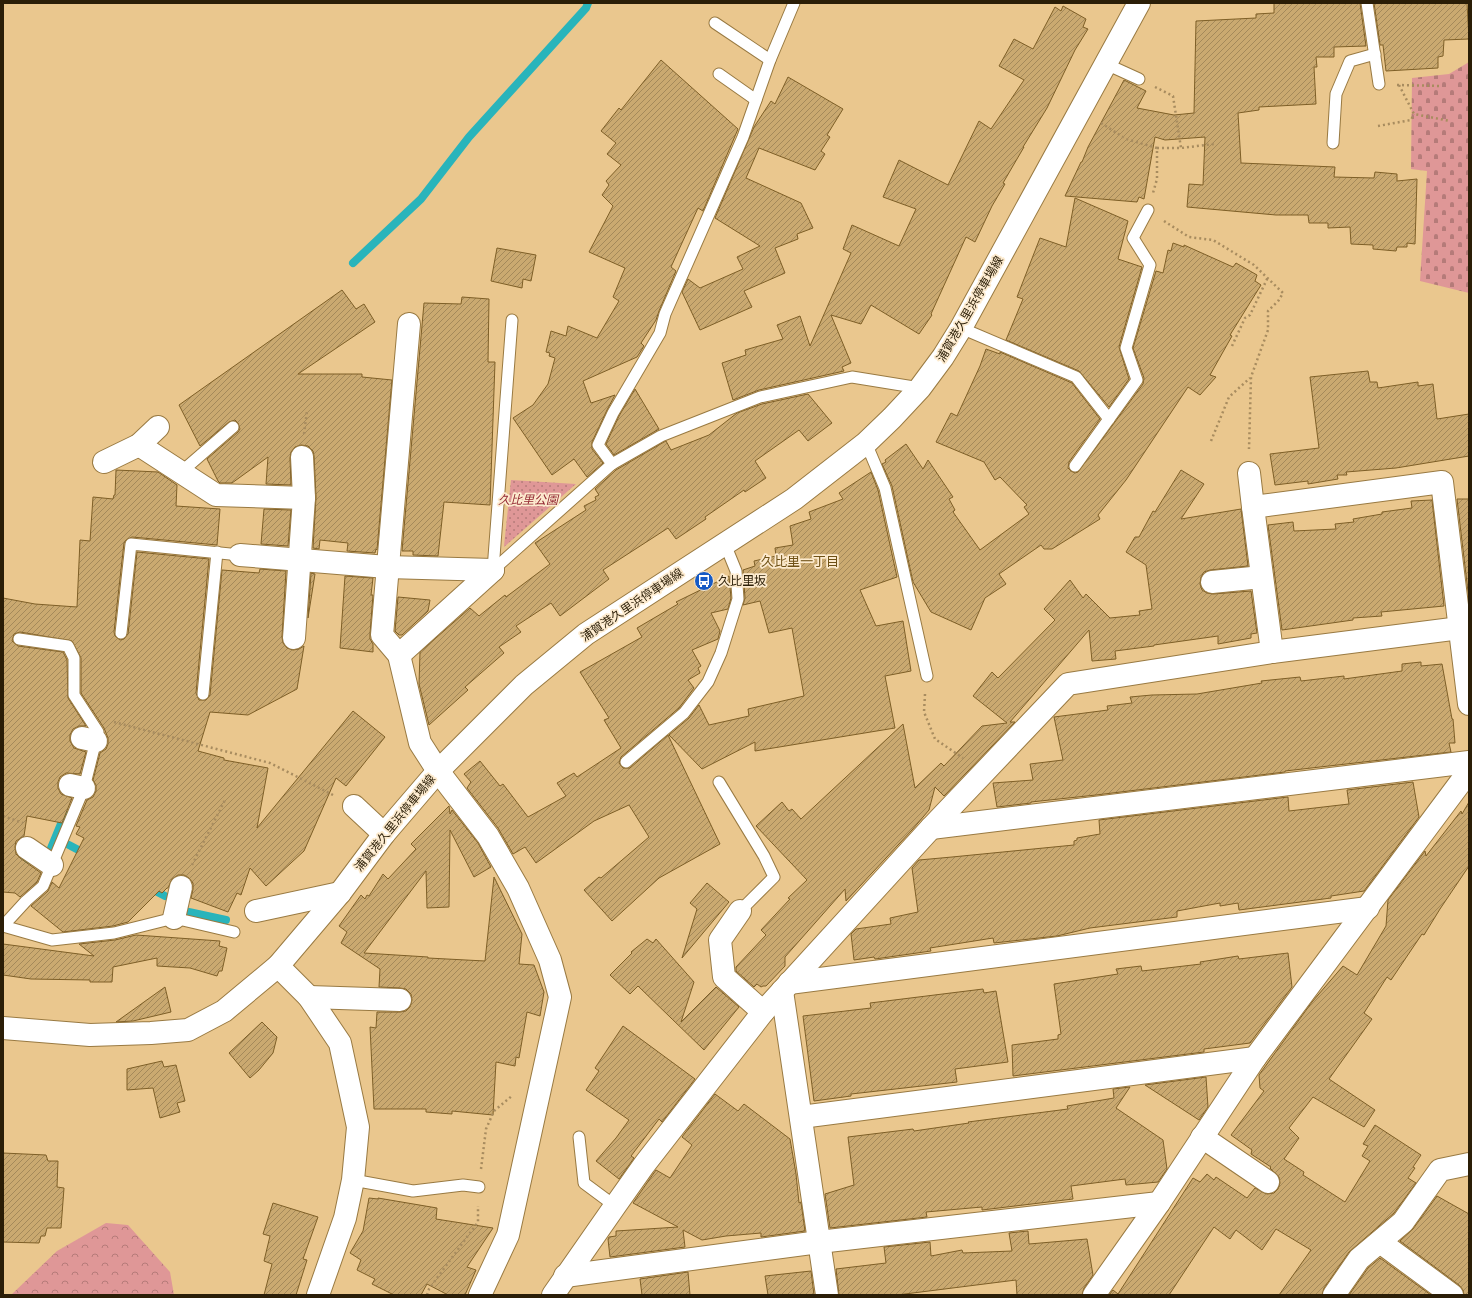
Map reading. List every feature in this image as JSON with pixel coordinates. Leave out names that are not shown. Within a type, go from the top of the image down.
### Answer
[{"type":"street","name":"浦賀港久里浜停車場線","points":[[3,1028],[90,1035],[151,1034],[188,1030],[224,1011],[278,966],[340,893],[384,834],[438,771],[524,685],[586,634],[794,499],[866,443],[920,388],[944,357],[1139,3]]},
{"type":"street","points":[[409,324],[382,636],[399,655],[420,743],[438,771],[488,836],[518,888],[550,960],[560,997],[508,1235],[480,1295]]},
{"type":"street","points":[[104,462],[139,445],[158,427]]},
{"type":"street","points":[[139,445],[216,495],[304,498]]},
{"type":"street","points":[[294,638],[304,498],[302,457]]},
{"type":"street","points":[[1248,473],[1272,652]]},
{"type":"street","points":[[1253,507],[1442,482],[1469,704]]},
{"type":"street","points":[[240,554],[388,567],[493,570]]},
{"type":"street","points":[[399,655],[493,570]]},
{"type":"street","points":[[1212,582],[1262,577]]},
{"type":"street","points":[[553,1295],[614,1206],[763,1012],[931,828],[1068,684],[1272,652],[1460,628]]},
{"type":"street","points":[[931,828],[1469,762]]},
{"type":"street","points":[[1094,1295],[1159,1203],[1255,1058],[1469,771]]},
{"type":"street","points":[[354,806],[384,834]]},
{"type":"street","points":[[174,918],[181,887]]},
{"type":"street","points":[[256,911],[340,893]]},
{"type":"street","points":[[786,987],[1368,908]]},
{"type":"street","points":[[740,911],[720,940],[724,977],[763,1012]]},
{"type":"street","points":[[278,966],[309,997],[340,1043],[358,1127],[353,1180],[345,1218],[318,1295]]},
{"type":"street","points":[[786,987],[801,1117],[827,1295]]},
{"type":"street","points":[[309,997],[400,1000]]},
{"type":"street","points":[[801,1117],[1255,1058]]},
{"type":"street","points":[[1202,1137],[1268,1182]]},
{"type":"street","points":[[1334,1295],[1359,1259],[1403,1222],[1440,1170],[1469,1164]]},
{"type":"street","points":[[565,1276],[820,1242],[1159,1203]]},
{"type":"street","points":[[1380,1242],[1452,1295]]},
{"type":"lane","points":[[612,464],[598,445],[613,413],[660,333],[665,314],[743,137],[770,60],[794,3]]},
{"type":"lane","points":[[1367,3],[1379,84]]},
{"type":"lane","points":[[715,23],[770,60]]},
{"type":"lane","points":[[1333,142],[1336,94],[1350,61],[1375,54]]},
{"type":"lane","points":[[1106,64],[1139,79]]},
{"type":"lane","points":[[719,74],[756,100]]},
{"type":"lane","points":[[1075,466],[1137,380],[1126,348],[1150,265],[1133,238],[1148,210]]},
{"type":"lane","points":[[493,570],[512,320]]},
{"type":"lane","points":[[961,328],[1076,376],[1109,419]]},
{"type":"lane","points":[[493,570],[551,520],[612,464],[661,436],[760,397],[852,377],[920,388]]},
{"type":"lane","points":[[180,472],[233,427]]},
{"type":"lane","points":[[866,443],[885,488],[927,676]]},
{"type":"lane","points":[[121,633],[131,544],[240,554]]},
{"type":"lane","points":[[626,762],[684,713],[708,682],[721,653],[738,599],[736,572],[725,544]]},
{"type":"lane","points":[[203,694],[216,552]]},
{"type":"lane","points":[[19,639],[68,646],[74,658],[74,695],[92,737],[77,787],[40,856],[43,886],[26,901],[3,926],[52,940],[114,933],[174,918],[234,932]]},
{"type":"lane","points":[[719,782],[764,856],[774,877],[740,911]]},
{"type":"lane","points":[[579,1137],[584,1183],[614,1206]]},
{"type":"lane","points":[[353,1180],[413,1191],[463,1185],[479,1186]]},
{"type":"path","points":[[1139,79],[1173,96],[1181,148]]},
{"type":"path","points":[[1379,84],[1442,86]]},
{"type":"path","points":[[1399,85],[1414,114]]},
{"type":"path","points":[[1081,110],[1126,139],[1157,148],[1181,148],[1214,144]]},
{"type":"path","points":[[1414,114],[1450,121]]},
{"type":"path","points":[[1378,126],[1411,120],[1414,114]]},
{"type":"path","points":[[1157,148],[1157,179],[1148,210],[1189,237],[1214,240],[1254,265],[1282,292],[1279,300],[1268,311],[1268,330],[1251,377],[1248,473]]},
{"type":"path","points":[[1232,346],[1246,318],[1250,315],[1268,277]]},
{"type":"path","points":[[1211,441],[1230,397],[1251,377]]},
{"type":"path","points":[[927,676],[924,712],[935,739],[984,772]]},
{"type":"path","points":[[92,737],[114,721],[270,763],[354,806]]},
{"type":"path","points":[[181,887],[225,800]]},
{"type":"green space","points":[[1469,62],[1469,293],[1420,281],[1427,171],[1411,169],[1412,78],[1449,74]]},
{"type":"green space","name":"久比里公園","points":[[511,480],[576,484],[504,547],[504,546]]},
{"type":"green space","points":[[106,1223],[128,1225],[170,1272],[174,1295],[11,1295],[57,1251]]},
{"type":"building","points":[[1274,3],[1360,3],[1366,46],[1334,47],[1334,57],[1316,57],[1317,67],[1314,67],[1316,104],[1259,107],[1259,110],[1238,113],[1241,163],[1335,167],[1334,177],[1374,178],[1375,172],[1397,174],[1397,181],[1417,179],[1415,244],[1407,243],[1407,247],[1397,247],[1396,251],[1373,249],[1373,245],[1351,244],[1350,227],[1328,228],[1328,223],[1309,223],[1308,215],[1276,215],[1187,207],[1189,184],[1203,185],[1205,137],[1165,140],[1155,137],[1144,199],[1139,197],[1137,202],[1065,196],[1088,147],[1124,80],[1146,91],[1137,108],[1174,115],[1194,113],[1196,21],[1256,18],[1256,14],[1274,13]]},
{"type":"building","points":[[1374,3],[1467,3],[1469,39],[1444,40],[1443,56],[1438,57],[1438,68],[1386,71],[1383,45],[1380,45]]},
{"type":"building","points":[[1063,6],[1086,19],[1083,27],[1088,29],[1075,50],[1047,108],[1003,183],[1005,184],[992,206],[975,242],[966,237],[931,314],[932,315],[919,334],[871,305],[861,324],[831,315],[851,363],[842,367],[844,371],[759,390],[733,400],[722,363],[746,355],[745,350],[783,339],[777,325],[800,316],[810,346],[851,253],[843,249],[852,225],[899,246],[916,209],[883,197],[899,160],[948,185],[979,121],[991,129],[1024,80],[999,66],[1014,39],[1033,49],[1055,7],[1061,11]]},
{"type":"building","points":[[661,60],[738,129],[703,211],[698,208],[671,267],[676,271],[656,320],[641,343],[644,346],[637,357],[583,381],[591,403],[615,395],[592,442],[592,449],[603,463],[587,477],[574,459],[552,475],[513,418],[533,405],[548,384],[555,358],[549,356],[550,353],[546,352],[551,331],[566,336],[568,326],[597,338],[619,301],[613,297],[625,268],[589,252],[613,206],[602,195],[609,185],[606,181],[621,165],[607,154],[616,143],[601,131],[619,108],[621,110]]},
{"type":"building","points":[[788,77],[843,109],[827,135],[830,137],[821,151],[825,154],[815,170],[759,148],[746,178],[801,203],[813,228],[797,234],[798,239],[775,248],[785,273],[744,291],[752,307],[700,330],[682,292],[688,279],[700,288],[743,269],[737,257],[760,246],[715,218],[754,127],[771,101],[775,104]]},
{"type":"building","points":[[1075,198],[1128,221],[1118,259],[1142,267],[1119,347],[1129,379],[1109,407],[1079,371],[1006,340],[1023,299],[1017,297],[1040,238],[1066,247]]},
{"type":"building","points":[[1173,243],[1184,247],[1184,245],[1233,267],[1236,263],[1257,275],[1255,281],[1261,285],[1230,335],[1232,336],[1210,375],[1216,377],[1200,395],[1188,387],[1126,480],[1098,515],[1100,519],[1052,549],[1044,549],[1041,545],[999,574],[1006,584],[985,598],[971,630],[931,612],[913,582],[892,486],[882,464],[906,444],[923,469],[928,460],[953,497],[949,499],[955,510],[953,512],[980,550],[1029,514],[1024,507],[1027,505],[1000,477],[995,480],[984,462],[936,442],[951,413],[957,416],[980,366],[986,349],[1000,354],[1000,352],[1072,383],[1100,419],[1069,462],[1068,468],[1075,473],[1078,472],[1143,384],[1144,378],[1133,348],[1156,271],[1163,273],[1168,250],[1171,251]]},
{"type":"building","points":[[497,248],[536,255],[531,281],[523,279],[522,288],[491,281]]},
{"type":"building","points":[[342,290],[356,309],[364,304],[375,322],[298,374],[362,374],[362,377],[392,380],[377,550],[376,549],[375,553],[347,551],[348,543],[320,540],[319,549],[313,548],[316,497],[314,456],[313,451],[308,446],[301,445],[295,447],[291,452],[291,485],[266,484],[268,457],[232,483],[220,483],[207,459],[238,432],[240,429],[238,423],[235,420],[229,422],[200,446],[179,405]]},
{"type":"building","points":[[462,297],[489,299],[488,362],[495,362],[490,505],[444,502],[438,556],[413,555],[413,551],[402,551],[424,303],[461,304]]},
{"type":"building","points":[[1368,371],[1370,382],[1377,382],[1378,388],[1418,382],[1418,386],[1433,384],[1437,419],[1469,414],[1469,456],[1396,468],[1346,472],[1347,475],[1337,475],[1338,479],[1308,484],[1308,481],[1275,485],[1270,454],[1319,448],[1310,377]]},
{"type":"building","points":[[635,389],[659,429],[614,455],[606,444],[619,416]]},
{"type":"building","points":[[808,394],[832,423],[808,441],[799,430],[755,461],[766,478],[745,492],[744,490],[705,517],[706,519],[676,539],[668,528],[603,570],[609,579],[560,616],[551,603],[516,626],[521,632],[499,647],[504,653],[465,687],[468,690],[429,725],[419,684],[420,652],[470,608],[479,616],[505,595],[506,597],[550,564],[535,543],[586,510],[584,506],[596,500],[595,497],[599,495],[595,489],[616,470],[666,441],[671,450],[709,435],[737,413],[762,404]]},
{"type":"building","points":[[116,470],[158,472],[177,485],[176,506],[220,509],[217,545],[132,537],[126,540],[124,543],[114,632],[115,636],[120,640],[124,639],[128,634],[137,552],[209,559],[196,693],[199,700],[206,700],[210,695],[222,570],[259,573],[260,569],[286,571],[282,637],[283,643],[287,648],[293,650],[304,646],[297,689],[248,715],[210,712],[198,751],[224,758],[224,760],[268,768],[257,828],[353,711],[385,737],[346,786],[336,778],[304,851],[266,886],[250,868],[241,895],[237,893],[228,912],[191,898],[193,883],[184,875],[178,875],[172,879],[168,888],[162,893],[159,891],[128,922],[113,926],[63,932],[31,906],[48,891],[52,882],[59,888],[84,838],[76,834],[80,827],[76,826],[87,800],[93,797],[96,791],[96,785],[93,780],[100,753],[106,749],[108,738],[104,728],[81,693],[81,658],[72,641],[20,632],[14,634],[12,641],[18,646],[63,652],[67,660],[68,698],[86,726],[79,726],[73,729],[70,735],[70,741],[74,748],[86,752],[80,774],[66,773],[60,777],[58,782],[58,788],[61,794],[72,798],[62,823],[27,816],[24,836],[16,841],[16,854],[41,873],[37,882],[20,897],[15,893],[3,892],[3,598],[35,604],[77,607],[80,540],[90,541],[93,497],[113,499],[115,495]]},
{"type":"building","points":[[1181,470],[1204,484],[1181,519],[1241,509],[1248,566],[1204,572],[1201,577],[1200,584],[1202,590],[1213,594],[1251,591],[1257,633],[1251,634],[1251,638],[1218,644],[1218,636],[1115,651],[1116,659],[1092,661],[1089,630],[1010,722],[1015,722],[944,796],[935,787],[929,810],[912,830],[846,901],[845,889],[785,957],[785,966],[766,986],[761,987],[757,984],[754,987],[736,971],[736,967],[766,935],[761,930],[790,899],[788,898],[807,880],[756,826],[782,802],[789,811],[792,809],[801,819],[903,724],[915,788],[941,763],[944,766],[982,726],[1007,723],[973,696],[992,672],[998,678],[1055,620],[1044,609],[1070,580],[1083,598],[1086,594],[1110,618],[1140,615],[1139,611],[1152,609],[1146,565],[1126,552],[1135,537],[1139,537],[1153,511],[1155,512]]},
{"type":"building","points":[[871,472],[878,490],[897,577],[860,590],[876,626],[903,621],[911,671],[885,676],[895,728],[755,751],[755,742],[702,769],[669,735],[689,718],[699,705],[709,725],[749,716],[748,709],[804,696],[792,628],[769,633],[760,601],[743,605],[745,598],[743,570],[755,566],[754,561],[776,556],[775,548],[793,545],[790,526],[811,519],[809,512],[843,499],[839,493]]},
{"type":"building","points":[[1457,499],[1469,499],[1469,600]]},
{"type":"building","points":[[1432,500],[1444,606],[1381,612],[1382,616],[1353,618],[1353,620],[1282,630],[1268,525],[1293,522],[1294,531],[1336,529],[1335,524],[1354,522],[1353,519],[1382,514],[1382,512],[1412,508],[1411,501]]},
{"type":"building","points":[[264,509],[291,510],[288,546],[261,544]]},
{"type":"building","points":[[311,573],[315,574],[308,618]]},
{"type":"building","points":[[345,576],[373,578],[370,639],[373,644],[373,652],[340,648]]},
{"type":"building","points":[[729,576],[731,598],[728,609],[711,613],[720,631],[718,639],[692,650],[701,666],[698,668],[700,673],[688,680],[694,688],[679,708],[621,757],[619,763],[623,768],[630,768],[668,735],[720,844],[659,878],[612,921],[584,890],[599,877],[601,878],[649,837],[629,805],[594,821],[536,863],[525,847],[513,854],[498,828],[467,788],[471,782],[464,774],[480,761],[500,786],[503,784],[528,817],[566,796],[557,783],[574,773],[577,777],[621,748],[604,720],[609,718],[580,672],[642,637],[637,628],[678,604],[676,602]]},
{"type":"building","points":[[398,597],[430,600],[428,611],[402,635],[399,635],[395,631]]},
{"type":"building","points":[[1421,662],[1421,666],[1442,664],[1453,719],[1455,743],[1449,743],[1451,752],[997,807],[993,783],[1033,780],[1030,764],[1063,760],[1054,717],[1108,710],[1107,706],[1132,703],[1130,697],[1197,694],[1262,683],[1261,681],[1300,677],[1301,681],[1344,676],[1344,679],[1402,671],[1402,664]]},
{"type":"building","points":[[1413,782],[1419,817],[1364,891],[1331,896],[1331,898],[1239,910],[1238,903],[1220,906],[1220,903],[1177,911],[1177,917],[1090,928],[1057,936],[994,943],[993,938],[930,948],[931,951],[875,959],[874,957],[854,960],[851,934],[856,929],[891,924],[890,918],[918,912],[912,868],[919,860],[1074,845],[1074,841],[1077,840],[1077,838],[1100,834],[1099,820],[1288,797],[1289,811],[1349,804],[1347,790]]},
{"type":"building","points":[[1469,802],[1469,866],[1424,935],[1422,934],[1391,980],[1387,977],[1364,1013],[1372,1019],[1329,1079],[1375,1110],[1364,1127],[1313,1097],[1289,1128],[1299,1138],[1284,1159],[1304,1172],[1303,1175],[1345,1202],[1370,1161],[1362,1156],[1368,1146],[1363,1144],[1375,1125],[1421,1155],[1408,1178],[1416,1183],[1394,1213],[1349,1252],[1324,1288],[1322,1295],[1279,1295],[1311,1250],[1276,1229],[1262,1250],[1236,1230],[1230,1239],[1214,1227],[1169,1295],[1109,1295],[1113,1290],[1118,1294],[1193,1178],[1200,1182],[1207,1174],[1214,1180],[1216,1177],[1247,1198],[1255,1188],[1267,1194],[1274,1193],[1278,1189],[1280,1183],[1279,1177],[1270,1168],[1271,1167],[1251,1154],[1252,1150],[1231,1135],[1264,1091],[1260,1088],[1259,1075],[1312,1002],[1343,966],[1357,975],[1386,926],[1388,900],[1425,851],[1426,856],[1461,811],[1462,814]]},
{"type":"building","points":[[449,806],[450,814],[452,810],[478,843],[491,867],[474,877],[450,830],[449,907],[427,908],[426,871],[364,953],[485,961],[494,877],[522,934],[519,964],[534,965],[544,992],[540,1016],[527,1012],[519,1058],[516,1057],[515,1066],[496,1062],[493,1115],[452,1111],[452,1114],[426,1112],[426,1109],[374,1109],[370,1027],[376,1028],[377,1012],[406,1011],[410,1007],[412,1000],[411,994],[406,989],[379,987],[380,969],[341,943],[347,932],[339,926],[361,895],[365,899],[367,895],[369,896],[383,874],[388,879],[416,849],[411,844]]},
{"type":"building","points":[[707,883],[729,902],[682,958],[697,909],[690,903]]},
{"type":"building","points":[[136,935],[220,941],[219,946],[227,948],[222,971],[219,971],[217,976],[190,968],[157,966],[157,958],[113,967],[112,982],[31,979],[3,975],[3,944],[94,956],[79,944],[115,940]]},
{"type":"building","points":[[647,939],[653,943],[656,939],[694,982],[681,1022],[716,987],[739,1007],[704,1050],[638,986],[630,994],[610,975],[632,953],[631,952]]},
{"type":"building","points":[[1288,953],[1292,987],[1250,1043],[1204,1049],[1204,1052],[1013,1076],[1012,1045],[1058,1039],[1058,1035],[1061,1034],[1054,984],[1118,974],[1116,969],[1141,966],[1142,971],[1201,964],[1200,962],[1238,956],[1239,959]]},
{"type":"building","points":[[165,987],[171,1012],[133,1021],[116,1022]]},
{"type":"building","points":[[983,989],[984,993],[996,991],[1008,1062],[955,1069],[957,1082],[851,1094],[851,1096],[814,1101],[803,1016],[871,1008],[870,1003]]},
{"type":"building","points":[[262,1022],[277,1037],[273,1053],[259,1070],[250,1078],[229,1053]]},
{"type":"building","points":[[623,1026],[695,1079],[662,1122],[659,1119],[631,1156],[634,1158],[619,1179],[596,1161],[629,1120],[586,1090],[599,1071],[595,1068]]},
{"type":"building","points":[[162,1061],[164,1067],[176,1065],[185,1101],[177,1103],[180,1112],[160,1118],[153,1088],[127,1090],[127,1069]]},
{"type":"building","points":[[1206,1077],[1208,1107],[1199,1120],[1145,1085]]},
{"type":"building","points":[[1130,1087],[1116,1108],[1163,1140],[1167,1169],[1158,1182],[1126,1185],[1125,1179],[1071,1186],[1073,1199],[982,1210],[982,1207],[926,1212],[927,1217],[830,1228],[825,1194],[854,1185],[848,1137],[913,1129],[914,1131],[969,1123],[968,1122],[1068,1109],[1067,1106],[1114,1098],[1113,1089]]},
{"type":"building","points":[[715,1094],[738,1111],[744,1104],[790,1139],[799,1203],[801,1202],[805,1231],[761,1237],[761,1233],[702,1240],[683,1230],[685,1247],[610,1257],[608,1239],[609,1237],[616,1236],[616,1231],[678,1227],[633,1203],[656,1170],[670,1178],[692,1145],[682,1137]]},
{"type":"building","points":[[3,1153],[46,1155],[48,1161],[58,1161],[57,1187],[64,1188],[61,1228],[47,1228],[45,1236],[41,1236],[39,1243],[3,1242]]},
{"type":"building","points":[[1437,1196],[1469,1214],[1469,1295],[1464,1295],[1463,1290],[1459,1285],[1400,1241],[1413,1229]]},
{"type":"building","points":[[369,1198],[378,1198],[437,1208],[436,1219],[493,1228],[467,1267],[476,1270],[465,1295],[448,1295],[427,1284],[421,1295],[394,1295],[372,1284],[375,1279],[357,1270],[361,1260],[350,1253],[363,1231]]},
{"type":"building","points":[[273,1203],[318,1217],[303,1259],[307,1260],[296,1295],[264,1295],[272,1264],[264,1261],[270,1236],[263,1234]]},
{"type":"building","points":[[1028,1231],[1029,1244],[1087,1239],[1093,1275],[1084,1288],[1082,1295],[1017,1295],[1016,1280],[897,1295],[839,1295],[836,1269],[886,1263],[884,1247],[930,1242],[931,1256],[962,1250],[963,1253],[1012,1251],[1009,1233]]},
{"type":"building","points":[[1380,1258],[1431,1295],[1349,1295],[1368,1268]]},
{"type":"building","points":[[811,1271],[814,1295],[768,1295],[765,1276]]},
{"type":"building","points":[[688,1272],[690,1295],[642,1295],[640,1279]]},
{"type":"waterway","points":[[353,263],[421,199],[469,137],[586,8],[588,3]]},
{"type":"waterway","points":[[3,867],[9,868],[31,858],[49,853],[65,814]]},
{"type":"waterway","points":[[69,845],[86,854]]},
{"type":"waterway","points":[[148,887],[165,896]]},
{"type":"waterway","points":[[184,911],[226,920]]},
{"type":"place","name":"久比里坂","points":[[704,581]]},
{"type":"district","name":"久比里一丁目","points":[[800,561]]}]
